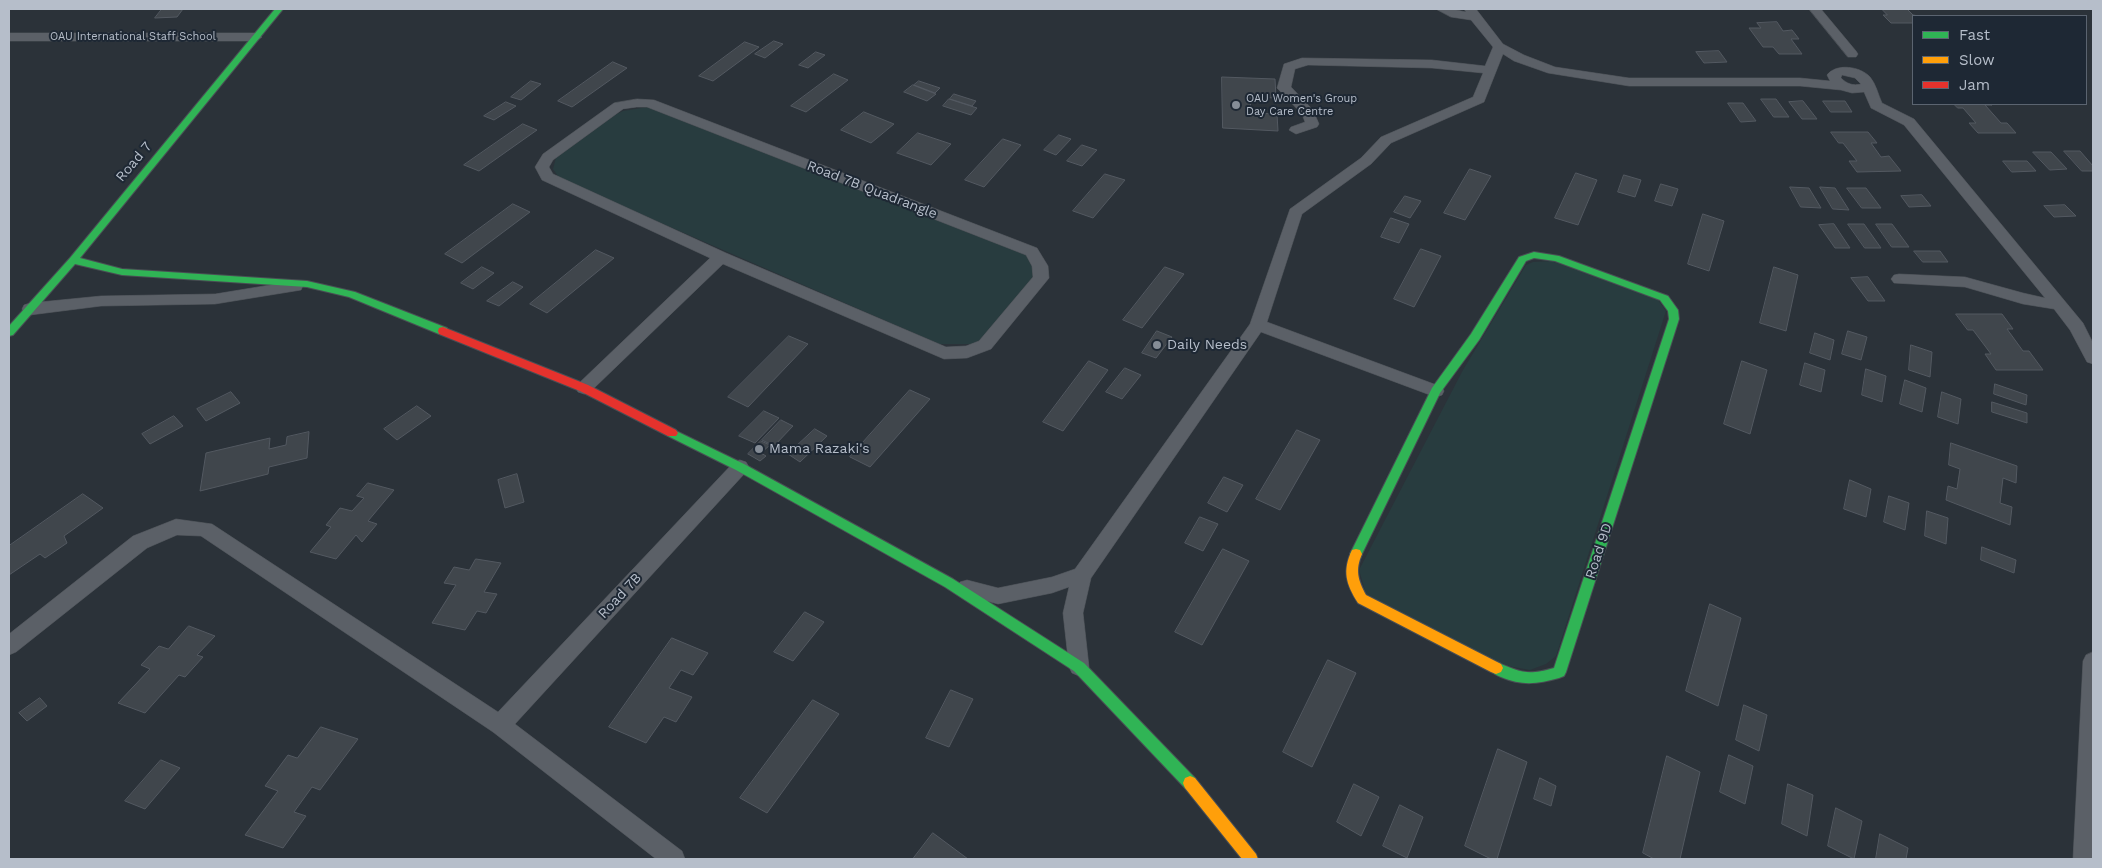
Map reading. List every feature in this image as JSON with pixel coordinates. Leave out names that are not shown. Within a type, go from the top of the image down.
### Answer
[{"type":"street","name":"Road 7","points":[[9,332],[73,260],[279,9]]},
{"type":"street","points":[[1442,9],[1455,14],[1473,13],[1499,47],[1519,58],[1553,70],[1629,82],[1800,82],[1862,89],[1866,87],[1865,80]]},
{"type":"street","points":[[1816,9],[1852,54]]},
{"type":"street","name":"OAU International Staff School","points":[[9,37],[256,38]]},
{"type":"street","points":[[1079,667],[1073,613],[1082,575],[1258,325],[1295,212],[1366,161],[1386,140],[1479,99],[1499,47]]},
{"type":"street","points":[[1852,54],[1834,64],[1835,81],[1869,106],[1909,122]]},
{"type":"street","points":[[1852,54],[1844,64],[1865,80],[1876,105],[1909,122],[2077,327],[2093,358]]},
{"type":"street","points":[[1296,130],[1312,124],[1308,113],[1284,88],[1289,67],[1307,61],[1432,64],[1490,70]]},
{"type":"street","points":[[1800,82],[1848,72],[1865,80]]},
{"type":"street","name":"Road 7B Quadrangle","points":[[649,103],[1032,252],[1040,266],[1041,278],[985,345],[967,352],[944,353],[721,257],[547,177],[542,168],[548,157],[620,106],[649,103]]},
{"type":"street","name":"Road 9D","points":[[1534,255],[1556,258],[1664,298],[1673,310],[1674,319],[1560,672],[1540,678],[1517,679],[1362,600],[1353,584],[1350,567],[1436,391],[1475,337],[1522,259],[1534,255]]},
{"type":"street","points":[[584,388],[721,257]]},
{"type":"street","points":[[73,260],[122,272],[307,284],[351,294],[584,388],[740,467],[949,583],[1079,667],[1180,771],[1251,859]]},
{"type":"street","points":[[1899,279],[1965,282],[2020,300],[2042,304],[2059,304]]},
{"type":"street","points":[[30,310],[100,301],[215,299],[307,284]]},
{"type":"street","points":[[1258,325],[1436,391]]},
{"type":"street","name":"Road 7B","points":[[500,725],[740,467]]},
{"type":"street","points":[[9,646],[140,542],[176,527],[206,529],[500,725],[674,859]]},
{"type":"street","points":[[949,583],[998,596],[1052,585],[1082,575]]},
{"type":"street","points":[[2084,859],[2093,661]]},
{"type":"green space","points":[[648,107],[1027,255],[1033,266],[1033,278],[986,335],[975,344],[939,344],[560,179],[553,169],[556,158],[615,115],[623,111]]},
{"type":"green space","points":[[1552,261],[1658,300],[1666,311],[1556,656],[1546,664],[1530,670],[1502,665],[1366,594],[1359,570],[1463,370],[1526,265],[1533,262]]},
{"type":"building","points":[[162,9],[183,9],[177,17],[155,18]]},
{"type":"building","points":[[1882,9],[1907,9],[1913,15],[1912,23],[1891,23],[1883,15],[1887,15]]},
{"type":"building","points":[[1777,22],[1783,31],[1792,30],[1799,39],[1791,39],[1802,54],[1779,54],[1773,47],[1763,47],[1749,28],[1761,28],[1757,23]]},
{"type":"building","points":[[774,41],[783,44],[765,58],[755,54]]},
{"type":"building","points":[[745,42],[759,47],[713,81],[699,76]]},
{"type":"building","points":[[1719,51],[1727,62],[1704,63],[1696,52]]},
{"type":"building","points":[[816,52],[825,55],[808,68],[799,65]]},
{"type":"building","points":[[613,62],[627,68],[572,107],[558,101]]},
{"type":"building","points":[[834,74],[848,80],[806,112],[791,106]]},
{"type":"building","name":"OAU Women's Group Day Care Centre","points":[[1222,77],[1275,79],[1276,98],[1250,97],[1251,113],[1277,114],[1278,131],[1223,128]]},
{"type":"building","points":[[531,81],[541,84],[521,100],[511,97]]},
{"type":"building","points":[[919,81],[940,88],[935,93],[914,85]]},
{"type":"building","points":[[913,85],[936,94],[927,101],[904,92]]},
{"type":"building","points":[[954,94],[976,101],[972,106],[950,99]]},
{"type":"building","points":[[949,99],[977,108],[971,115],[943,106]]},
{"type":"building","points":[[1761,99],[1776,99],[1789,117],[1774,117]]},
{"type":"building","points":[[1803,101],[1817,119],[1802,119],[1789,102]]},
{"type":"building","points":[[1823,101],[1845,101],[1852,112],[1831,112]]},
{"type":"building","points":[[506,102],[516,106],[494,120],[484,116]]},
{"type":"building","points":[[1728,103],[1743,103],[1756,121],[1741,122]]},
{"type":"building","points":[[1955,105],[1985,105],[2001,123],[2007,123],[2016,133],[1978,133],[1969,123],[1976,123],[1963,108],[1958,108]]},
{"type":"building","points":[[864,112],[894,124],[871,143],[841,130]]},
{"type":"building","points":[[523,124],[537,130],[479,171],[464,165]]},
{"type":"building","points":[[1831,132],[1868,132],[1877,143],[1871,143],[1881,157],[1889,156],[1901,171],[1857,172],[1849,161],[1857,161],[1843,143],[1839,143]]},
{"type":"building","points":[[918,133],[951,144],[931,165],[897,153]]},
{"type":"building","points":[[1059,135],[1071,139],[1056,155],[1044,150]]},
{"type":"building","points":[[1003,139],[1021,145],[984,187],[965,180]]},
{"type":"building","points":[[1082,145],[1097,150],[1082,166],[1067,161]]},
{"type":"building","points":[[2064,151],[2080,151],[2093,166],[2093,171],[2082,171]]},
{"type":"building","points":[[2033,152],[2051,152],[2067,169],[2050,170]]},
{"type":"building","points":[[2003,161],[2027,161],[2036,171],[2012,172]]},
{"type":"building","points":[[1470,169],[1491,176],[1465,220],[1444,213]]},
{"type":"building","points":[[1576,173],[1597,180],[1578,225],[1555,218]]},
{"type":"building","points":[[1105,174],[1125,180],[1093,218],[1073,211]]},
{"type":"building","points":[[1624,175],[1641,180],[1635,197],[1618,192]]},
{"type":"building","points":[[1661,184],[1678,189],[1672,206],[1655,201]]},
{"type":"building","points":[[1790,187],[1809,188],[1821,208],[1801,207]]},
{"type":"building","points":[[1820,187],[1835,188],[1849,210],[1833,209]]},
{"type":"building","points":[[1847,188],[1866,188],[1881,208],[1862,208]]},
{"type":"building","points":[[1922,195],[1931,206],[1909,207],[1901,196]]},
{"type":"building","points":[[1405,196],[1421,201],[1410,218],[1394,212]]},
{"type":"building","points":[[513,204],[530,212],[462,263],[445,254]]},
{"type":"building","points":[[2065,205],[2076,216],[2054,217],[2044,206]]},
{"type":"building","points":[[1703,214],[1724,221],[1709,271],[1688,264]]},
{"type":"building","points":[[1391,218],[1409,224],[1399,243],[1381,237]]},
{"type":"building","points":[[1834,224],[1850,248],[1835,248],[1819,225]]},
{"type":"building","points":[[1848,224],[1864,224],[1881,248],[1865,248]]},
{"type":"building","points":[[1876,224],[1892,224],[1909,247],[1892,247]]},
{"type":"building","points":[[1421,249],[1441,256],[1414,307],[1394,299]]},
{"type":"building","points":[[596,250],[614,258],[547,313],[530,304]]},
{"type":"building","points":[[1914,251],[1940,251],[1948,262],[1923,262]]},
{"type":"building","points":[[482,267],[494,273],[473,289],[461,283]]},
{"type":"building","points":[[1165,267],[1184,274],[1142,328],[1123,320]]},
{"type":"building","points":[[1774,267],[1798,275],[1786,331],[1760,323]]},
{"type":"building","points":[[1868,277],[1885,301],[1868,301],[1851,278]]},
{"type":"building","points":[[513,282],[523,287],[499,306],[487,301]]},
{"type":"building","points":[[1956,314],[2002,314],[2013,329],[2007,329],[2023,351],[2029,351],[2043,370],[1996,370],[1985,354],[1991,354],[1973,330],[1968,330]]},
{"type":"building","name":"Daily Needs","points":[[1157,331],[1172,337],[1156,358],[1142,353]]},
{"type":"building","points":[[1848,331],[1867,337],[1861,360],[1842,354]]},
{"type":"building","points":[[1815,333],[1834,340],[1830,360],[1810,353]]},
{"type":"building","points":[[789,336],[808,344],[748,407],[728,397]]},
{"type":"building","points":[[1911,345],[1932,352],[1930,377],[1909,370]]},
{"type":"building","points":[[1089,361],[1108,370],[1063,431],[1043,422]]},
{"type":"building","points":[[1742,361],[1767,370],[1750,434],[1724,424]]},
{"type":"building","points":[[1805,363],[1825,370],[1821,392],[1800,385]]},
{"type":"building","points":[[1125,368],[1141,375],[1122,399],[1106,392]]},
{"type":"building","points":[[1866,369],[1886,376],[1882,402],[1862,395]]},
{"type":"building","points":[[1905,380],[1926,388],[1922,412],[1900,404]]},
{"type":"building","points":[[1995,384],[2027,395],[2026,405],[1994,394]]},
{"type":"building","points":[[910,390],[930,399],[870,467],[850,457]]},
{"type":"building","points":[[231,392],[240,403],[206,421],[197,409]]},
{"type":"building","points":[[1942,392],[1961,399],[1958,424],[1938,417]]},
{"type":"building","points":[[1992,402],[2027,413],[2027,423],[1992,412]]},
{"type":"building","points":[[417,406],[431,416],[397,440],[384,429]]},
{"type":"building","points":[[764,411],[779,418],[755,443],[739,436]]},
{"type":"building","points":[[174,416],[183,426],[150,444],[142,434]]},
{"type":"building","points":[[781,420],[793,426],[774,446],[762,440]]},
{"type":"building","points":[[815,429],[827,436],[800,462],[788,454]]},
{"type":"building","points":[[1297,430],[1320,440],[1280,510],[1256,499]]},
{"type":"building","points":[[309,432],[307,458],[269,467],[268,474],[200,491],[206,453],[270,438],[269,449],[286,445],[287,437]]},
{"type":"building","name":"Mama Razaki's","points":[[761,441],[770,445],[761,453],[766,456],[760,461],[748,454]]},
{"type":"building","points":[[1951,443],[2017,466],[2016,483],[2003,478],[2000,503],[2012,507],[2010,525],[1946,500],[1948,486],[1957,489],[1960,469],[1949,465]]},
{"type":"building","points":[[517,474],[524,502],[505,508],[498,480]]},
{"type":"building","points":[[1224,477],[1243,485],[1227,512],[1208,503]]},
{"type":"building","points":[[1850,480],[1871,489],[1866,517],[1844,509]]},
{"type":"building","points":[[368,483],[394,490],[368,521],[377,524],[362,542],[356,535],[336,559],[310,552],[331,527],[326,525],[340,508],[352,511],[364,498],[357,496]]},
{"type":"building","points":[[83,494],[103,508],[64,536],[67,543],[45,558],[40,554],[9,575],[9,546]]},
{"type":"building","points":[[1889,496],[1909,503],[1905,530],[1884,522]]},
{"type":"building","points":[[1927,511],[1948,518],[1946,544],[1925,536]]},
{"type":"building","points":[[1200,517],[1218,524],[1203,551],[1185,543]]},
{"type":"building","points":[[1982,547],[2016,560],[2014,573],[1981,560]]},
{"type":"building","points":[[1223,549],[1249,561],[1202,645],[1175,632]]},
{"type":"building","points":[[476,559],[501,563],[484,592],[497,594],[486,613],[477,611],[465,630],[432,623],[456,585],[444,583],[454,567],[469,570]]},
{"type":"building","points":[[1710,604],[1741,618],[1718,706],[1686,691]]},
{"type":"building","points":[[805,612],[824,622],[793,661],[774,652]]},
{"type":"building","points":[[189,626],[215,636],[197,655],[203,657],[185,677],[179,675],[145,713],[118,703],[150,669],[141,665],[159,646],[168,649]]},
{"type":"building","points":[[672,638],[708,653],[693,675],[681,670],[669,688],[692,697],[676,722],[664,717],[646,743],[609,727]]},
{"type":"building","points":[[1328,660],[1356,673],[1312,767],[1283,752]]},
{"type":"building","points":[[951,690],[973,699],[949,747],[926,738]]},
{"type":"building","points":[[40,698],[47,706],[27,721],[19,713]]},
{"type":"building","points":[[813,700],[839,714],[767,813],[740,798]]},
{"type":"building","points":[[1744,705],[1767,715],[1759,751],[1736,740]]},
{"type":"building","points":[[321,727],[358,739],[320,790],[312,787],[294,812],[306,816],[283,848],[245,835],[278,791],[265,786],[288,755],[297,758]]},
{"type":"building","points":[[1498,749],[1527,762],[1497,859],[1491,859],[1465,846]]},
{"type":"building","points":[[1729,755],[1753,766],[1745,804],[1720,792]]},
{"type":"building","points":[[1667,756],[1700,772],[1680,859],[1654,859],[1643,853]]},
{"type":"building","points":[[161,760],[180,768],[145,809],[125,801]]},
{"type":"building","points":[[1540,778],[1556,786],[1551,806],[1534,799]]},
{"type":"building","points":[[1354,784],[1379,797],[1361,836],[1337,822]]},
{"type":"building","points":[[1788,784],[1813,795],[1807,836],[1782,824]]},
{"type":"building","points":[[1400,805],[1423,817],[1407,858],[1383,846]]},
{"type":"building","points":[[1836,808],[1862,821],[1854,859],[1828,846]]},
{"type":"building","points":[[933,833],[968,859],[913,859]]},
{"type":"building","points":[[1880,834],[1908,848],[1906,859],[1876,859]]},
{"type":"traffic: fast","points":[[9,332],[73,260],[279,9]]},
{"type":"traffic: fast","points":[[1496,668],[1513,676],[1527,679],[1559,672],[1674,319],[1673,310],[1664,298],[1556,258],[1534,255]]},
{"type":"traffic: fast","points":[[1356,554],[1436,391],[1475,337],[1522,259],[1534,255]]},
{"type":"traffic: fast","points":[[73,260],[122,272],[307,284],[351,294],[443,331]]},
{"type":"traffic: fast","points":[[672,433],[740,467],[949,583],[1079,667],[1190,783]]},
{"type":"traffic: slow","points":[[1356,554],[1351,577],[1362,599],[1496,668]]},
{"type":"traffic: slow","points":[[1190,783],[1251,859]]},
{"type":"traffic: jam","points":[[443,331],[584,388],[672,433]]},
{"type":"place","name":"OAU Women's Group Day Care Centre","points":[[1236,105]]},
{"type":"place","name":"Daily Needs","points":[[1157,345]]},
{"type":"place","name":"Mama Razaki's","points":[[759,449]]}]
